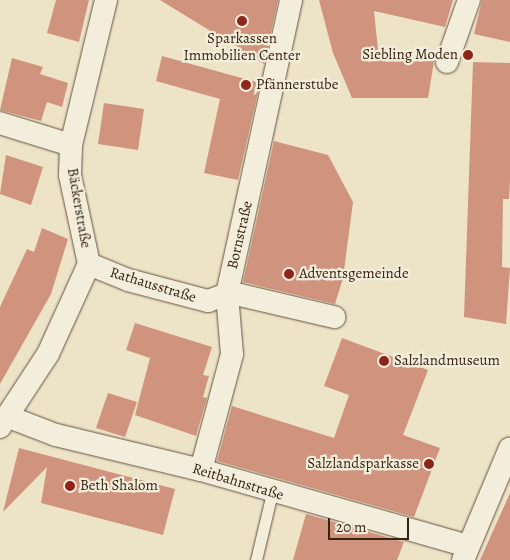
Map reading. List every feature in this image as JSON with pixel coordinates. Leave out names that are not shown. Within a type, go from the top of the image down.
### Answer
[{"type":"street","name":"Bäckerstraße","points":[[5,422],[48,354],[89,264],[70,174],[71,145],[106,0]]},
{"type":"street","name":"Bornstraße","points":[[201,470],[232,354],[227,294],[291,0]]},
{"type":"street","points":[[447,62],[470,0]]},
{"type":"street","points":[[0,123],[71,145]]},
{"type":"street","name":"Rathausstraße","points":[[89,264],[128,280],[208,301],[227,294],[334,317]]},
{"type":"street","name":"Reitbahnstraße","points":[[5,422],[201,470],[465,553]]},
{"type":"street","points":[[465,553],[506,474],[510,448]]},
{"type":"lane","points":[[256,560],[272,493]]},
{"type":"building","points":[[56,0],[89,0],[79,42],[47,33]]},
{"type":"building","points":[[160,0],[278,0],[264,64]]},
{"type":"building","points":[[319,0],[453,0],[445,27],[374,11],[379,59],[434,61],[428,98],[352,98],[333,53]]},
{"type":"building","points":[[482,0],[510,0],[510,42],[474,34]]},
{"type":"building","points":[[162,56],[260,83],[238,180],[204,173],[220,99],[156,81]]},
{"type":"building","points":[[12,58],[43,67],[40,74],[68,83],[62,107],[47,102],[41,121],[0,110]]},
{"type":"building","points":[[473,62],[510,63],[510,181],[509,199],[503,199],[502,267],[510,268],[506,324],[464,317]]},
{"type":"building","points":[[104,103],[144,109],[138,150],[98,144]]},
{"type":"building","points":[[274,141],[328,155],[353,202],[343,278],[335,304],[243,282]]},
{"type":"building","points":[[6,155],[43,167],[31,205],[0,194]]},
{"type":"building","points":[[42,228],[68,239],[51,294],[0,384],[0,307],[27,249],[34,252]]},
{"type":"building","points":[[135,323],[212,347],[203,375],[209,376],[203,397],[207,398],[196,436],[135,415],[150,358],[126,350]]},
{"type":"building","points":[[342,338],[428,370],[403,435],[440,448],[414,517],[217,461],[232,406],[334,438],[349,395],[324,386]]},
{"type":"building","points":[[108,393],[137,402],[125,437],[96,428]]},
{"type":"building","name":"Beth Shalom","points":[[19,448],[175,489],[163,535],[41,503],[47,467],[3,512]]},
{"type":"building","points":[[510,493],[510,560],[480,560]]},
{"type":"building","points":[[306,514],[404,542],[397,560],[293,560]]},
{"type":"place","name":"Sparkassen Immobilien Center","points":[[242,21]]},
{"type":"place","name":"Siebling Moden","points":[[468,55]]},
{"type":"place","name":"Pfännerstube","points":[[246,85]]},
{"type":"place","name":"Adventsgemeinde","points":[[289,274]]},
{"type":"place","name":"Salzlandmuseum","points":[[384,361]]},
{"type":"place","name":"Salzlandsparkasse","points":[[429,464]]},
{"type":"place","name":"Beth Shalom","points":[[70,486]]}]
